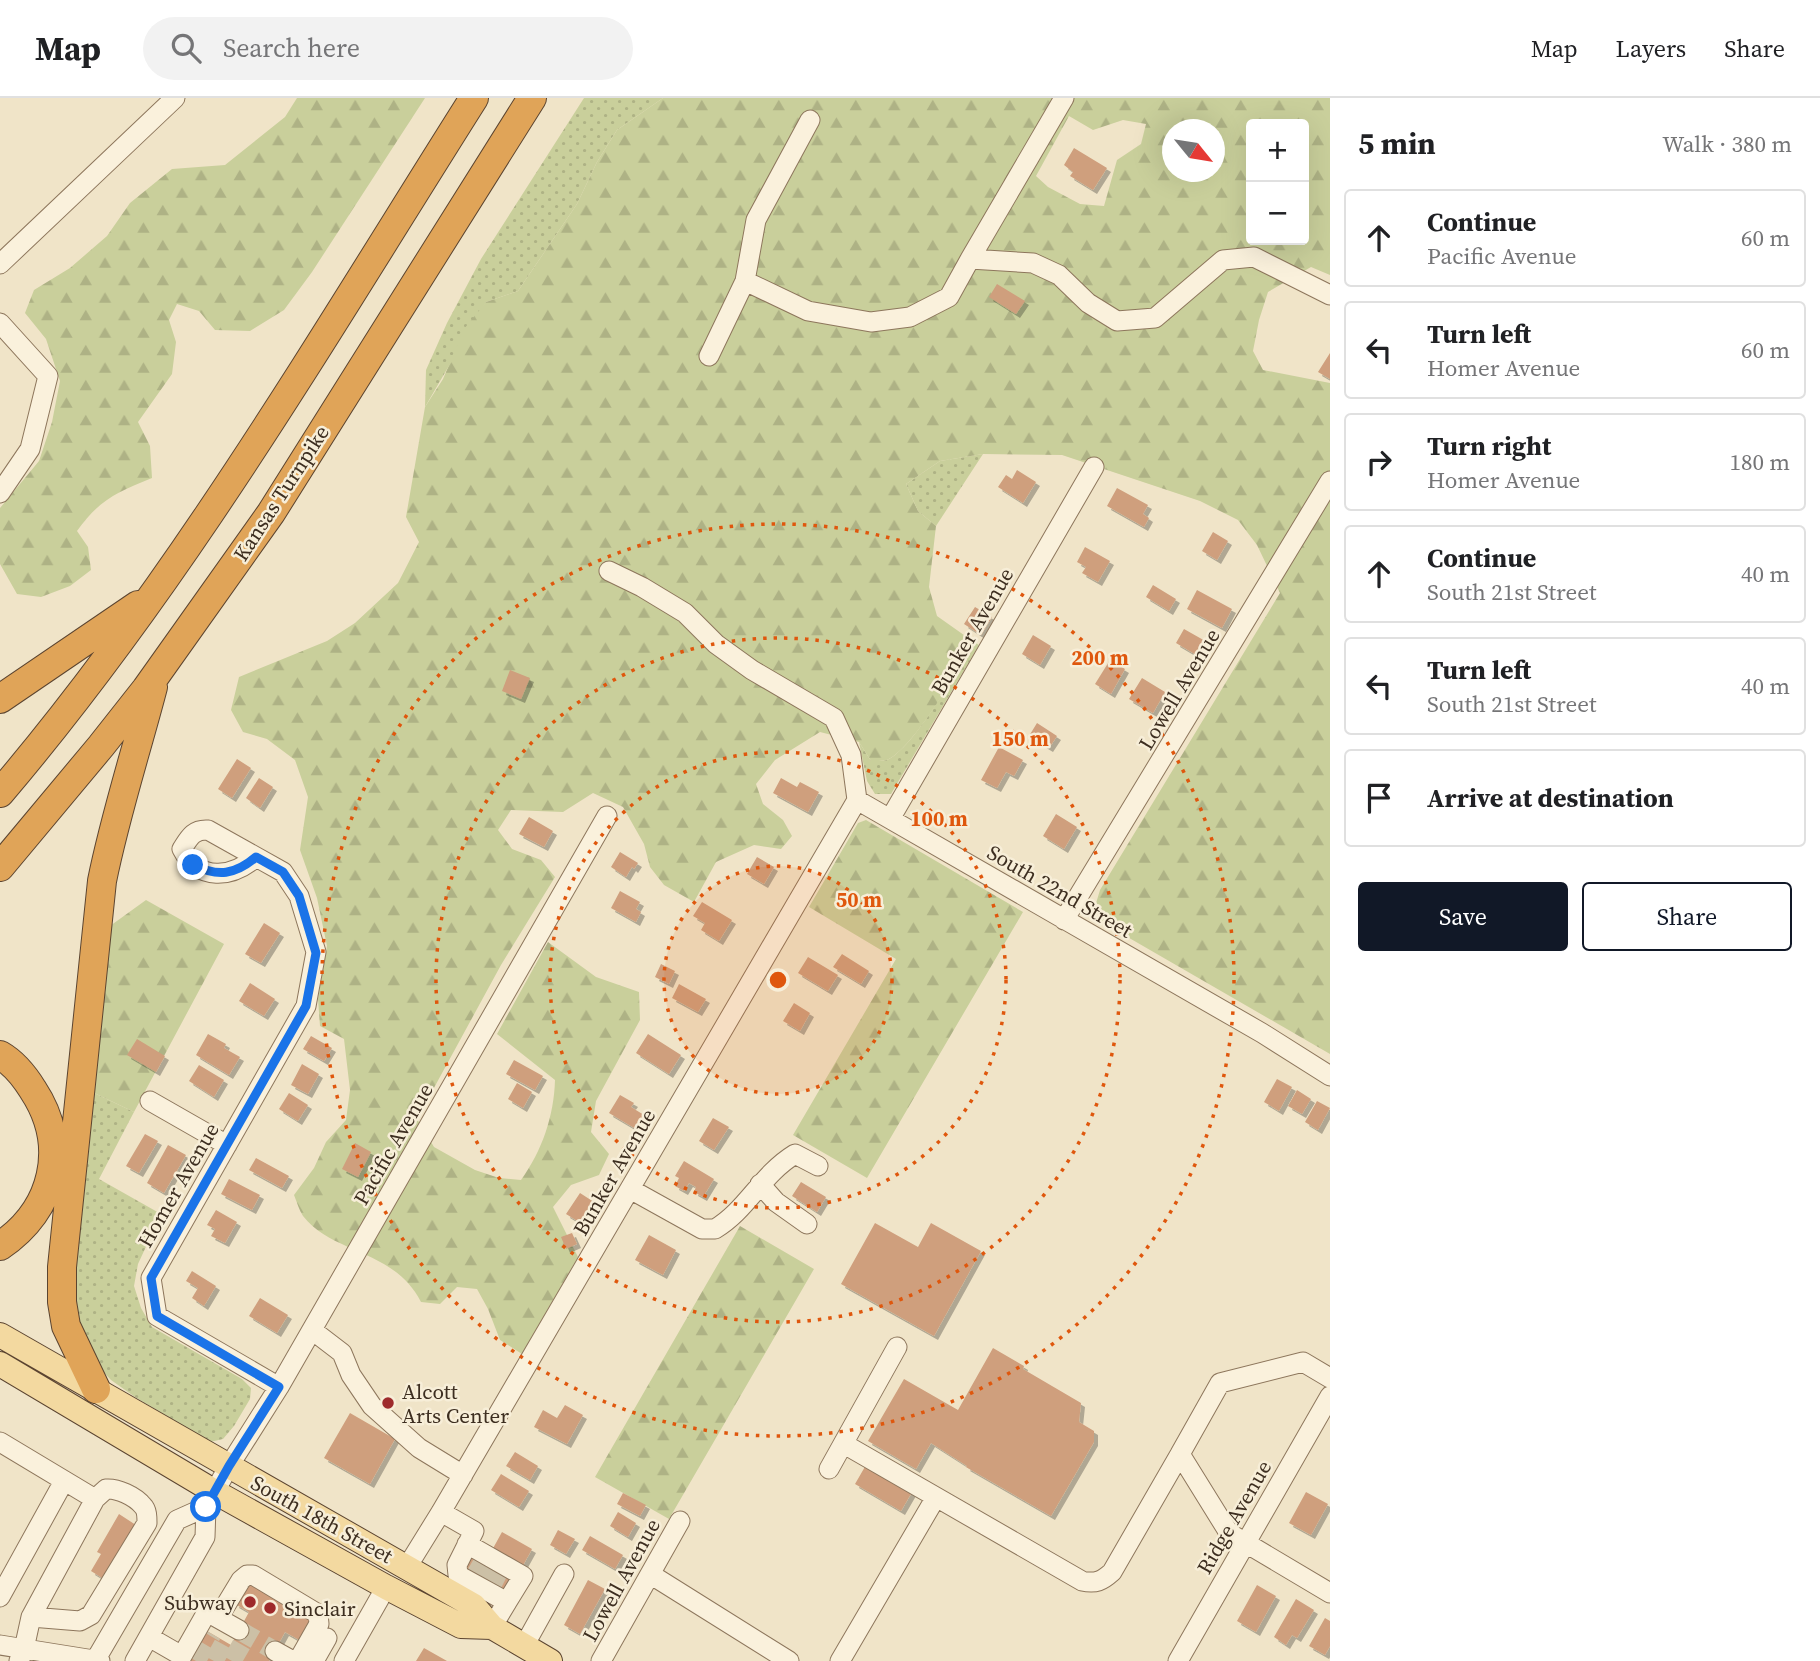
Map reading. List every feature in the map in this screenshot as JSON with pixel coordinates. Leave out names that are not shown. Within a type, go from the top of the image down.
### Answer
[{"type":"highway","points":[[0,793],[92,680],[155,594],[236,475],[474,98]]},
{"type":"highway","name":"Kansas Turnpike","points":[[0,867],[156,675],[271,513],[532,98]]},
{"type":"highway","points":[[0,699],[155,594]]},
{"type":"highway","points":[[96,1389],[66,1326],[62,1302],[62,1267],[102,881],[112,830],[130,775],[156,675]]},
{"type":"highway","points":[[0,1055],[8,1059],[27,1080],[38,1098],[49,1121],[55,1147],[44,1195],[35,1215],[19,1234],[0,1247]]},
{"type":"main road","name":"South 18th Street","points":[[0,1335],[407,1567],[482,1576],[474,1605],[492,1627],[550,1661]]},
{"type":"main road","name":"South 18th Street","points":[[0,1364],[211,1500],[461,1626],[492,1627]]},
{"type":"street","points":[[0,264],[175,98]]},
{"type":"street","points":[[746,281],[808,311],[871,322],[910,317],[949,298],[1064,98]]},
{"type":"street","points":[[709,356],[746,281],[756,220],[810,120]]},
{"type":"street","points":[[970,260],[1033,262],[1059,275],[1088,303],[1118,321],[1155,318],[1223,260],[1254,257],[1330,295]]},
{"type":"street","points":[[0,323],[48,376],[30,449],[0,493]]},
{"type":"street","name":"Bunker Avenue","points":[[890,819],[1094,467]]},
{"type":"street","name":"Lowell Avenue","points":[[1064,920],[1330,481]]},
{"type":"street","points":[[609,570],[685,614],[716,644],[752,670],[834,718],[851,755],[857,800]]},
{"type":"street","name":"Bunker Avenue","points":[[407,1567],[442,1512],[857,800]]},
{"type":"street","name":"South 22nd Street","points":[[857,800],[1262,1033],[1330,1076]]},
{"type":"street","name":"Pacific Avenue","points":[[211,1500],[312,1330],[607,816]]},
{"type":"street","points":[[199,829],[208,830],[256,857],[231,873],[216,874],[193,865],[182,849],[190,835],[199,829]]},
{"type":"street","name":"Homer Avenue","points":[[256,857],[283,872],[299,896],[316,953],[306,1006],[151,1278],[157,1316],[279,1387]]},
{"type":"street","points":[[150,1101],[227,1145]]},
{"type":"street","points":[[630,1189],[702,1229],[715,1229],[737,1212],[777,1165],[795,1154],[818,1166]]},
{"type":"street","points":[[760,1184],[776,1202],[807,1224]]},
{"type":"street","points":[[312,1330],[342,1353],[351,1376],[372,1406],[419,1448],[463,1475]]},
{"type":"street","points":[[830,1469],[897,1347]]},
{"type":"street","points":[[844,1444],[1082,1581],[1092,1583],[1102,1581],[1112,1572],[1220,1383],[1303,1362],[1330,1378]]},
{"type":"street","name":"Ridge Avenue","points":[[1178,1661],[1330,1396]]},
{"type":"street","points":[[0,1442],[95,1499]]},
{"type":"street","points":[[1180,1454],[1229,1533],[1330,1593]]},
{"type":"street","points":[[0,1597],[64,1481]]},
{"type":"street","points":[[22,1655],[31,1617],[95,1499],[106,1489],[116,1488],[143,1505],[147,1513],[147,1523],[91,1615],[80,1621],[31,1617]]},
{"type":"street","points":[[840,1661],[936,1497]]},
{"type":"street","points":[[135,1661],[205,1536],[211,1500]]},
{"type":"street","points":[[0,1645],[22,1655],[98,1660],[177,1520],[211,1500]]},
{"type":"street","points":[[442,1512],[474,1531],[457,1565],[458,1575],[523,1576],[492,1627]]},
{"type":"street","name":"Lowell Avenue","points":[[601,1661],[680,1521]]},
{"type":"street","points":[[467,1544],[482,1576],[507,1602]]},
{"type":"street","points":[[524,1646],[564,1574]]},
{"type":"street","points":[[650,1574],[789,1661]]},
{"type":"street","points":[[149,1637],[180,1659],[207,1612],[225,1628],[241,1580],[247,1575],[253,1575],[318,1614],[319,1624],[285,1658]]},
{"type":"street","points":[[344,1661],[386,1587]]},
{"type":"street","points":[[314,1661],[327,1638]]},
{"type":"green space","points":[[297,98],[425,98],[312,272],[284,310],[250,331],[215,330],[199,311],[177,304],[169,320],[176,342],[172,374],[138,422],[150,446],[152,478],[101,504],[77,531],[88,547],[91,570],[70,586],[41,597],[17,594],[0,564],[0,508],[39,461],[52,422],[60,381],[46,339],[25,313],[34,290],[70,268],[107,236],[130,203],[172,169],[225,165],[285,117]]},
{"type":"green space","points":[[584,98],[663,98],[617,130],[597,162],[577,204],[518,291],[486,302],[425,407],[426,370],[447,323],[481,259]]},
{"type":"green space","points":[[663,98],[1330,98],[1330,275],[1311,267],[1268,292],[1253,351],[1263,370],[1330,383],[1330,1054],[1105,924],[1094,910],[1100,890],[1280,593],[1257,545],[1238,520],[1200,501],[1062,455],[983,454],[940,461],[906,484],[918,511],[936,526],[929,587],[937,616],[971,640],[935,706],[898,753],[887,760],[871,761],[859,742],[820,732],[775,760],[756,784],[763,804],[783,820],[792,836],[781,849],[754,845],[716,862],[694,902],[664,885],[650,867],[644,844],[623,807],[593,793],[563,812],[511,810],[498,830],[512,849],[541,860],[555,877],[501,965],[417,1119],[434,1147],[475,1170],[499,1178],[521,1180],[535,1157],[546,1133],[555,1080],[497,1034],[548,942],[596,977],[639,992],[640,1020],[596,1101],[591,1132],[609,1154],[599,1175],[571,1185],[553,1207],[578,1257],[522,1354],[500,1340],[477,1289],[457,1287],[440,1304],[421,1302],[396,1272],[316,1229],[300,1211],[294,1195],[314,1168],[326,1142],[346,1120],[350,1090],[344,1039],[320,1026],[318,999],[327,946],[317,898],[300,850],[308,797],[295,760],[267,739],[243,732],[231,710],[239,677],[327,641],[355,623],[398,583],[419,542],[406,517],[425,407],[443,379],[464,329],[486,302],[518,291],[577,204],[597,162],[617,130]],"holes":[[[1069,116],[1093,130],[1123,120],[1146,124],[1141,144],[1117,160],[1104,206],[1080,204],[1048,187],[1036,176]]]},
{"type":"green space","points":[[983,454],[936,526],[918,511],[906,484],[940,461]]},
{"type":"green space","points":[[971,640],[979,645],[891,794],[875,794],[867,781],[859,742],[871,761],[887,760],[898,753],[935,706]]},
{"type":"green space","points":[[866,820],[1023,912],[867,1178],[793,1135],[896,959],[809,907],[858,823]]},
{"type":"green space","points":[[146,900],[224,944],[134,1112],[90,1091],[110,926]]},
{"type":"green space","points":[[90,1091],[134,1112],[99,1179],[161,1214],[138,1264],[134,1286],[141,1308],[152,1327],[242,1379],[251,1388],[250,1399],[223,1439],[210,1442],[111,1380],[93,1361],[78,1331],[73,1296]]},
{"type":"green space","points":[[740,1226],[814,1269],[669,1519],[595,1477]]},
{"type":"building","points":[[1074,148],[1107,168],[1093,190],[1070,176],[1073,172],[1064,165]]},
{"type":"building","points":[[997,284],[1025,301],[1016,314],[989,297]]},
{"type":"building","points":[[1330,353],[1330,379],[1318,372]]},
{"type":"building","points":[[1017,470],[1036,482],[1023,503],[998,487],[1006,475],[1012,479]]},
{"type":"building","points":[[1117,488],[1148,505],[1143,514],[1149,518],[1144,527],[1107,506]]},
{"type":"building","points":[[1213,532],[1228,541],[1217,560],[1202,551]]},
{"type":"building","points":[[1085,547],[1110,561],[1098,582],[1082,573],[1086,567],[1077,562]]},
{"type":"building","points":[[1153,585],[1176,599],[1169,611],[1146,597]]},
{"type":"building","points":[[1197,590],[1232,609],[1222,628],[1187,609]]},
{"type":"building","points":[[975,607],[992,617],[981,635],[964,624]]},
{"type":"building","points":[[1184,629],[1207,642],[1198,656],[1176,643]]},
{"type":"building","points":[[1033,635],[1051,646],[1040,665],[1022,654]]},
{"type":"building","points":[[1110,660],[1125,669],[1111,694],[1095,684]]},
{"type":"building","points":[[510,670],[530,678],[521,699],[502,691]]},
{"type":"building","points":[[1142,678],[1165,692],[1153,713],[1129,699]]},
{"type":"building","points":[[1037,723],[1057,736],[1049,748],[1029,736]]},
{"type":"building","points":[[999,747],[1023,760],[1014,776],[1006,772],[997,788],[981,780]]},
{"type":"building","points":[[237,759],[251,768],[232,798],[218,789]]},
{"type":"building","points":[[259,778],[273,787],[260,808],[246,798]]},
{"type":"building","points":[[781,778],[797,787],[800,782],[819,792],[808,812],[773,793]]},
{"type":"building","points":[[1056,814],[1077,827],[1064,849],[1043,836]]},
{"type":"building","points":[[529,817],[553,831],[544,847],[519,834]]},
{"type":"building","points":[[620,852],[638,863],[626,877],[611,867]]},
{"type":"building","points":[[757,857],[774,867],[764,884],[747,874]]},
{"type":"building","points":[[620,891],[640,902],[636,909],[641,912],[636,922],[611,908]]},
{"type":"building","points":[[702,902],[732,920],[719,941],[701,930],[705,923],[693,916]]},
{"type":"building","points":[[264,923],[280,933],[261,963],[245,954]]},
{"type":"building","points":[[842,954],[869,971],[861,984],[833,967]]},
{"type":"building","points":[[808,957],[838,975],[828,991],[798,973]]},
{"type":"building","points":[[661,964],[675,971],[669,984],[655,977]]},
{"type":"building","points":[[250,983],[275,999],[264,1016],[239,1001]]},
{"type":"building","points":[[679,984],[706,999],[698,1012],[672,998]]},
{"type":"building","points":[[794,1003],[810,1013],[800,1031],[783,1021]]},
{"type":"building","points":[[208,1034],[226,1044],[224,1048],[240,1057],[229,1075],[196,1055]]},
{"type":"building","points":[[648,1034],[681,1055],[669,1074],[636,1053]]},
{"type":"building","points":[[311,1036],[332,1048],[324,1061],[303,1049]]},
{"type":"building","points":[[137,1039],[165,1056],[156,1072],[127,1055]]},
{"type":"building","points":[[514,1060],[543,1076],[535,1090],[506,1074]]},
{"type":"building","points":[[302,1064],[319,1074],[308,1094],[291,1085]]},
{"type":"building","points":[[199,1065],[224,1080],[214,1097],[189,1081]]},
{"type":"building","points":[[1277,1079],[1292,1087],[1279,1111],[1264,1102]]},
{"type":"building","points":[[517,1083],[532,1092],[523,1108],[508,1099]]},
{"type":"building","points":[[1297,1090],[1311,1099],[1302,1114],[1288,1106]]},
{"type":"building","points":[[289,1093],[308,1105],[298,1121],[279,1109]]},
{"type":"building","points":[[620,1095],[634,1103],[631,1107],[644,1115],[636,1129],[609,1113]]},
{"type":"building","points":[[1317,1101],[1330,1108],[1318,1130],[1305,1122]]},
{"type":"building","points":[[713,1118],[729,1127],[714,1150],[699,1141]]},
{"type":"building","points":[[145,1134],[158,1141],[139,1173],[126,1166]]},
{"type":"building","points":[[355,1143],[371,1152],[358,1177],[342,1169]]},
{"type":"building","points":[[168,1145],[186,1155],[164,1193],[147,1183]]},
{"type":"building","points":[[256,1158],[289,1176],[282,1188],[249,1170]]},
{"type":"building","points":[[684,1161],[714,1179],[703,1197],[694,1192],[696,1187],[689,1183],[684,1191],[675,1186],[679,1178],[675,1176]]},
{"type":"building","points":[[229,1179],[260,1195],[252,1210],[221,1194]]},
{"type":"building","points":[[801,1182],[826,1197],[817,1212],[792,1196]]},
{"type":"building","points":[[580,1193],[597,1204],[584,1225],[566,1214]]},
{"type":"building","points":[[216,1210],[237,1222],[225,1243],[211,1236],[215,1229],[207,1225]]},
{"type":"building","points":[[875,1223],[918,1247],[931,1223],[981,1251],[934,1336],[841,1284]]},
{"type":"building","points":[[572,1233],[577,1244],[566,1249],[561,1237]]},
{"type":"building","points":[[649,1235],[676,1250],[663,1275],[635,1260]]},
{"type":"building","points":[[192,1271],[216,1286],[204,1306],[192,1298],[198,1288],[186,1281]]},
{"type":"building","points":[[260,1298],[288,1315],[277,1333],[249,1316]]},
{"type":"building","points":[[993,1348],[1081,1403],[1079,1422],[1094,1431],[1094,1442],[1051,1516],[966,1467],[931,1443],[916,1469],[868,1441],[904,1379],[958,1410]]},
{"type":"building","points":[[565,1405],[583,1415],[567,1444],[534,1427],[543,1410],[557,1418]]},
{"type":"building","points":[[350,1413],[395,1439],[370,1484],[324,1458]]},
{"type":"building","points":[[515,1452],[538,1466],[530,1480],[506,1466]]},
{"type":"building","points":[[866,1465],[912,1492],[901,1511],[855,1484]]},
{"type":"building","points":[[501,1474],[529,1491],[519,1507],[491,1490]]},
{"type":"building","points":[[1306,1492],[1328,1504],[1311,1535],[1289,1523]]},
{"type":"building","points":[[623,1493],[646,1505],[640,1516],[617,1504]]},
{"type":"building","points":[[618,1512],[636,1523],[628,1537],[610,1526]]},
{"type":"building","points":[[119,1514],[139,1527],[107,1581],[91,1571],[101,1554],[97,1552]]},
{"type":"building","points":[[558,1530],[575,1539],[566,1554],[550,1545]]},
{"type":"building","points":[[502,1532],[532,1549],[521,1569],[491,1552]]},
{"type":"building","points":[[590,1536],[623,1555],[615,1569],[582,1550]]},
{"type":"building","points":[[469,1554],[510,1578],[502,1591],[461,1568]]},
{"type":"building","points":[[249,1579],[315,1618],[301,1641],[285,1632],[269,1661],[189,1661],[207,1631],[231,1645],[249,1612],[235,1604]]},
{"type":"building","points":[[588,1580],[605,1589],[580,1634],[564,1625]]},
{"type":"building","points":[[1257,1585],[1276,1596],[1256,1632],[1237,1621]]},
{"type":"building","points":[[1296,1599],[1314,1610],[1297,1638],[1292,1635],[1286,1645],[1274,1637]]},
{"type":"building","points":[[1325,1618],[1330,1621],[1330,1646],[1325,1655],[1309,1646]]},
{"type":"building","points":[[424,1648],[447,1661],[416,1661]]},
{"type":"tunnel","points":[[475,1576],[483,1562]]},
{"type":"tunnel","points":[[492,1585],[499,1571]]},
{"type":"tunnel","points":[[239,1630],[275,1651]]},
{"type":"tunnel","points":[[196,1661],[212,1634]]},
{"type":"tunnel","points":[[232,1661],[247,1635]]},
{"type":"tunnel","points":[[214,1661],[225,1641]]},
{"type":"place","name":"Alcott Arts Center","points":[[388,1403]]},
{"type":"place","name":"Subway","points":[[250,1602]]},
{"type":"place","name":"Sinclair","points":[[270,1608]]},
{"type":"route","points":[[193,865],[216,874],[231,873],[256,857],[283,872],[299,896],[316,953],[306,1006],[151,1278],[157,1316],[279,1387],[206,1507]]}]
